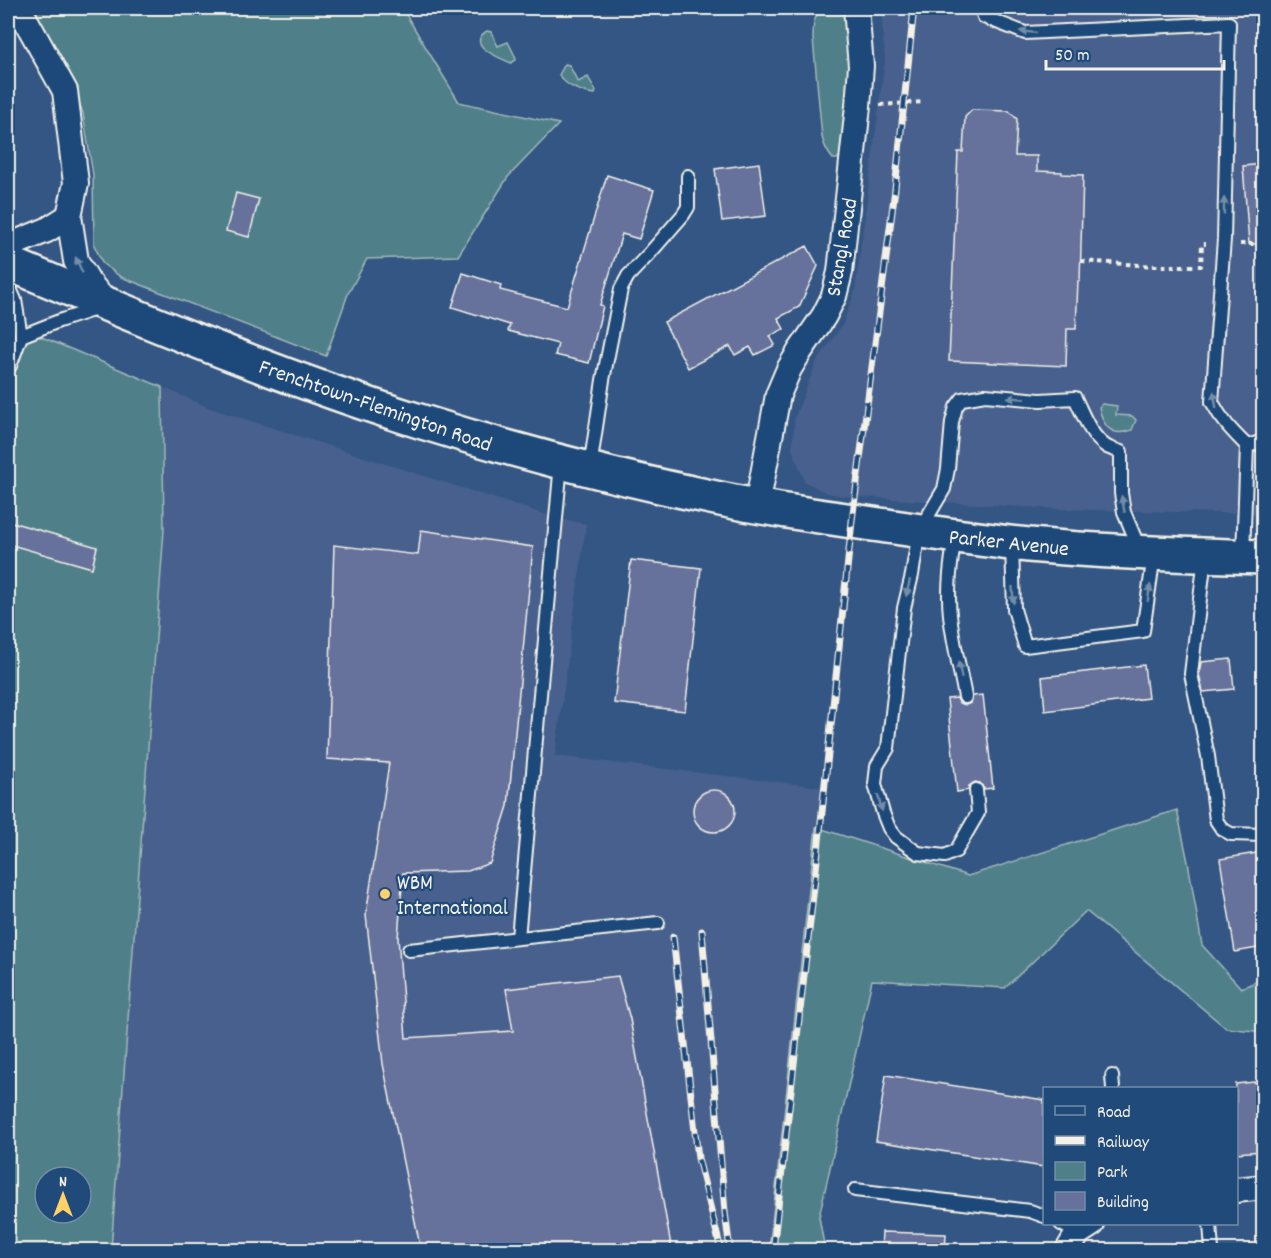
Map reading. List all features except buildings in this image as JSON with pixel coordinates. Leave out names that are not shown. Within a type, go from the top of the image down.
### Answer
[{"type":"main road","name":"Frenchtown-Flemington Road","points":[[8,263],[295,379],[356,400],[474,438],[575,465],[757,506]]},
{"type":"main road","name":"Parker Avenue","points":[[757,506],[1011,543],[1148,554],[1253,557]]},
{"type":"street","points":[[20,8],[65,90],[76,183],[69,216],[76,261],[87,281],[108,305]]},
{"type":"street","name":"Stangl Road","points":[[757,506],[778,395],[789,369],[824,316],[834,296],[840,272],[861,66],[856,8]]},
{"type":"street","points":[[8,246],[47,230],[69,216]]},
{"type":"street","points":[[1238,1190],[1263,1187]]},
{"type":"lane","points":[[981,8],[984,17],[1025,33],[1229,23],[1224,244],[1212,402],[1228,428],[1247,446],[1253,557]]},
{"type":"lane","points":[[518,938],[575,465],[603,380],[621,289],[628,276],[656,247],[688,207],[688,176]]},
{"type":"lane","points":[[8,284],[15,300],[21,336],[10,366]]},
{"type":"lane","points":[[21,336],[108,305]]},
{"type":"lane","points":[[976,790],[978,813],[956,851],[945,856],[918,853],[896,837],[889,828],[875,784],[877,766],[888,748],[904,608],[919,531],[944,489],[952,422],[956,407],[962,399],[985,395],[1040,400],[1075,398],[1096,437],[1107,447],[1121,452],[1121,494],[1124,512],[1148,554],[1143,631],[1024,645],[1014,609],[1011,543]]},
{"type":"lane","points":[[1247,446],[1263,441]]},
{"type":"lane","points":[[955,535],[950,564],[950,613],[965,697]]},
{"type":"lane","points":[[1205,556],[1191,675],[1208,756],[1216,820],[1221,828],[1231,834],[1263,835]]},
{"type":"lane","points":[[409,950],[658,923]]},
{"type":"lane","points":[[855,1190],[1030,1211],[1043,1216]]},
{"type":"lane","points":[[1210,1225],[1212,1251]]},
{"type":"path","points":[[858,106],[924,102]]},
{"type":"path","points":[[1081,261],[1155,266],[1201,266],[1202,244],[1263,244]]},
{"type":"shaded area","points":[[881,8],[1263,8],[1263,514],[1058,509],[844,496],[827,493],[805,482],[792,449],[795,417],[816,363],[843,324],[855,291],[885,60]]},
{"type":"shaded area","points":[[162,387],[210,408],[556,518],[586,524],[555,756],[821,787],[769,1250],[111,1250],[164,530]]},
{"type":"green space","points":[[31,8],[402,8],[459,102],[559,124],[508,177],[458,256],[367,259],[348,294],[326,356],[121,277],[103,264],[94,245],[93,175],[83,113],[76,94]]},
{"type":"green space","points":[[822,8],[840,8],[845,13],[849,64],[841,155],[837,159],[833,159],[829,154],[822,137],[813,26]]},
{"type":"green space","points":[[487,31],[491,32],[498,46],[508,42],[516,60],[511,63],[482,46],[479,41]]},
{"type":"green space","points":[[565,64],[569,65],[578,82],[588,77],[596,91],[595,94],[575,88],[562,79],[559,75]]},
{"type":"green space","points":[[8,323],[162,387],[164,530],[111,1250],[8,1250]]},
{"type":"green space","points":[[1102,404],[1117,406],[1116,415],[1132,416],[1136,420],[1132,430],[1119,432],[1109,429],[1099,407]]},
{"type":"green space","points":[[1177,810],[1202,945],[1241,988],[1263,979],[1263,1032],[1226,1028],[1086,911],[1005,988],[872,980],[819,1217],[825,1250],[769,1250],[816,827],[968,876]]},
{"type":"railway","points":[[773,1250],[852,521],[895,189],[914,8]]},
{"type":"railway","points":[[702,931],[730,1250]]},
{"type":"railway","points":[[673,937],[698,1158],[721,1250]]},
{"type":"place","name":"WBM International","points":[[385,894]]}]
